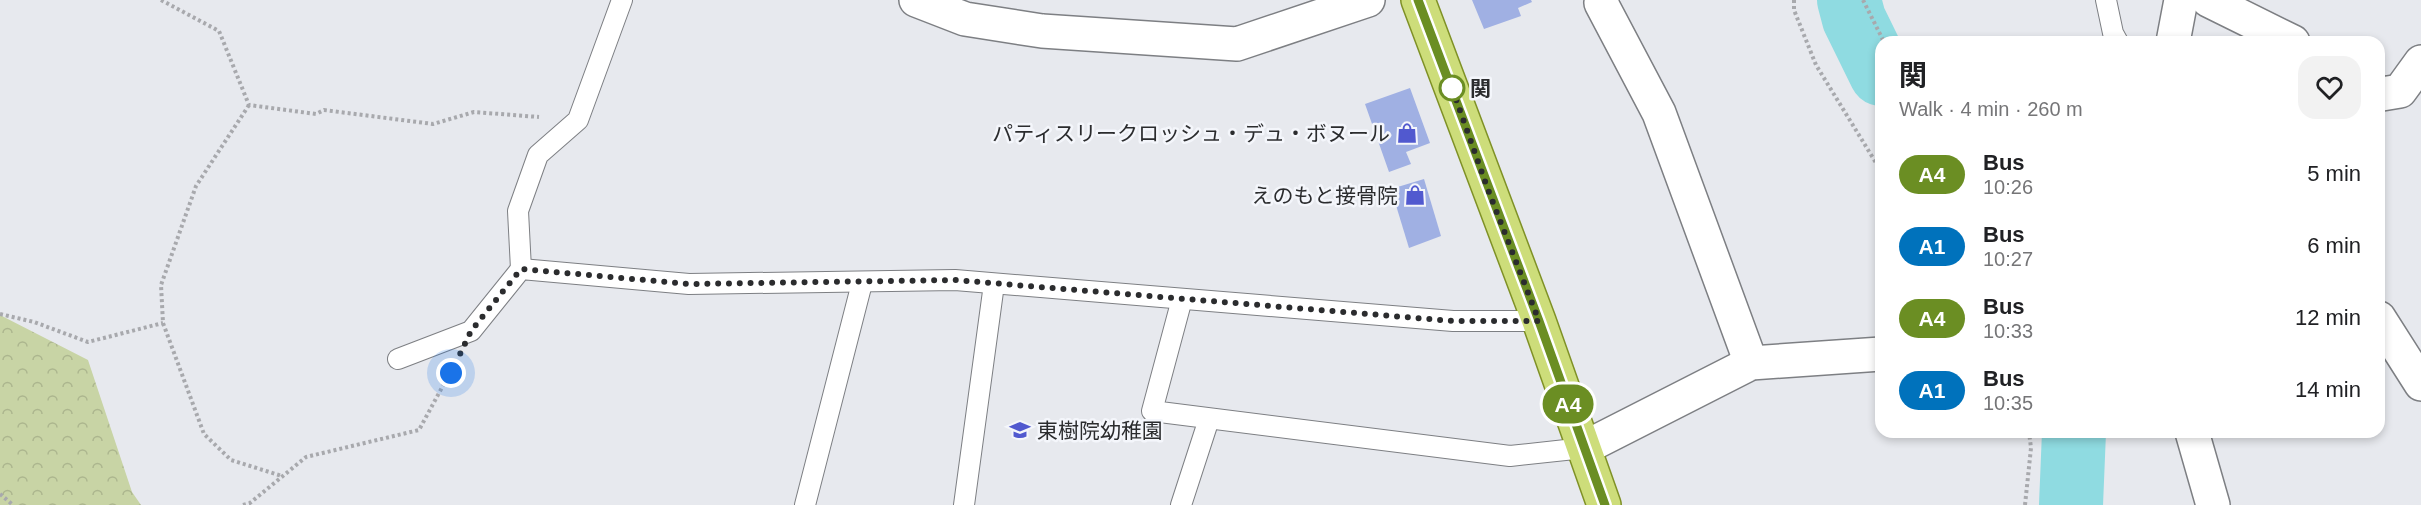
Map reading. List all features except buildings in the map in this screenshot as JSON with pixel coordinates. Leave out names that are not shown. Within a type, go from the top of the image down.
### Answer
[{"type":"main road","points":[[1418,0],[1539,321],[1605,505]]},
{"type":"street","points":[[916,0],[965,19],[1042,31],[1237,44],[1368,0]]},
{"type":"street","points":[[2174,36],[2181,0]]},
{"type":"street","points":[[2208,0],[2281,36]]},
{"type":"street","points":[[1596,1],[1659,113],[1751,363]]},
{"type":"street","points":[[2385,94],[2400,91],[2421,62]]},
{"type":"street","points":[[2385,327],[2421,384]]},
{"type":"street","points":[[1584,448],[1751,363],[1875,354]]},
{"type":"street","points":[[2194,438],[2213,505]]},
{"type":"lane","points":[[398,359],[471,331],[521,269],[518,212],[538,155],[578,120],[622,0]]},
{"type":"lane","points":[[2106,0],[2115,36]]},
{"type":"lane","points":[[521,269],[689,284],[955,280],[1453,321],[1539,321]]},
{"type":"lane","points":[[805,505],[862,283]]},
{"type":"lane","points":[[964,505],[994,284]]},
{"type":"lane","points":[[1182,299],[1152,411],[1510,456],[1584,448]]},
{"type":"lane","points":[[1181,505],[1209,419]]},
{"type":"path","points":[[161,0],[219,31],[249,105]]},
{"type":"path","points":[[1794,0],[1794,10],[1816,65],[1875,161]]},
{"type":"path","points":[[1863,0],[1881,36]]},
{"type":"path","points":[[249,105],[316,114],[324,110],[433,124],[474,112],[578,120]]},
{"type":"path","points":[[249,105],[196,186],[161,285],[164,323],[204,434],[231,460],[282,476]]},
{"type":"path","points":[[0,314],[34,322],[88,342],[164,323]]},
{"type":"path","points":[[243,505],[250,503],[306,456],[419,430],[440,394],[471,331]]},
{"type":"path","points":[[2025,505],[2031,448],[2030,438]]},
{"type":"path","points":[[0,494],[13,505]]},
{"type":"green space","points":[[0,315],[88,360],[132,492],[141,505],[0,505]]},
{"type":"waterway","points":[[1849,0],[1854,19],[1875,62]]},
{"type":"waterway","points":[[2071,505],[2074,438]]},
{"type":"bus line","name":"A4","points":[[1418,0],[1539,321],[1605,505]]},
{"type":"place","name":"関","points":[[1452,88]]},
{"type":"place","name":"パティスリークロッシュ・デュ・ボヌール","points":[[1407,133]]},
{"type":"place","name":"えのもと接骨院","points":[[1415,195]]},
{"type":"place","name":"東樹院幼稚園","points":[[1020,430]]},
{"type":"route","points":[[451,373],[471,331],[521,269],[689,284],[955,280],[1453,321],[1539,321],[1487,187],[1451,85],[1452,88]]}]
